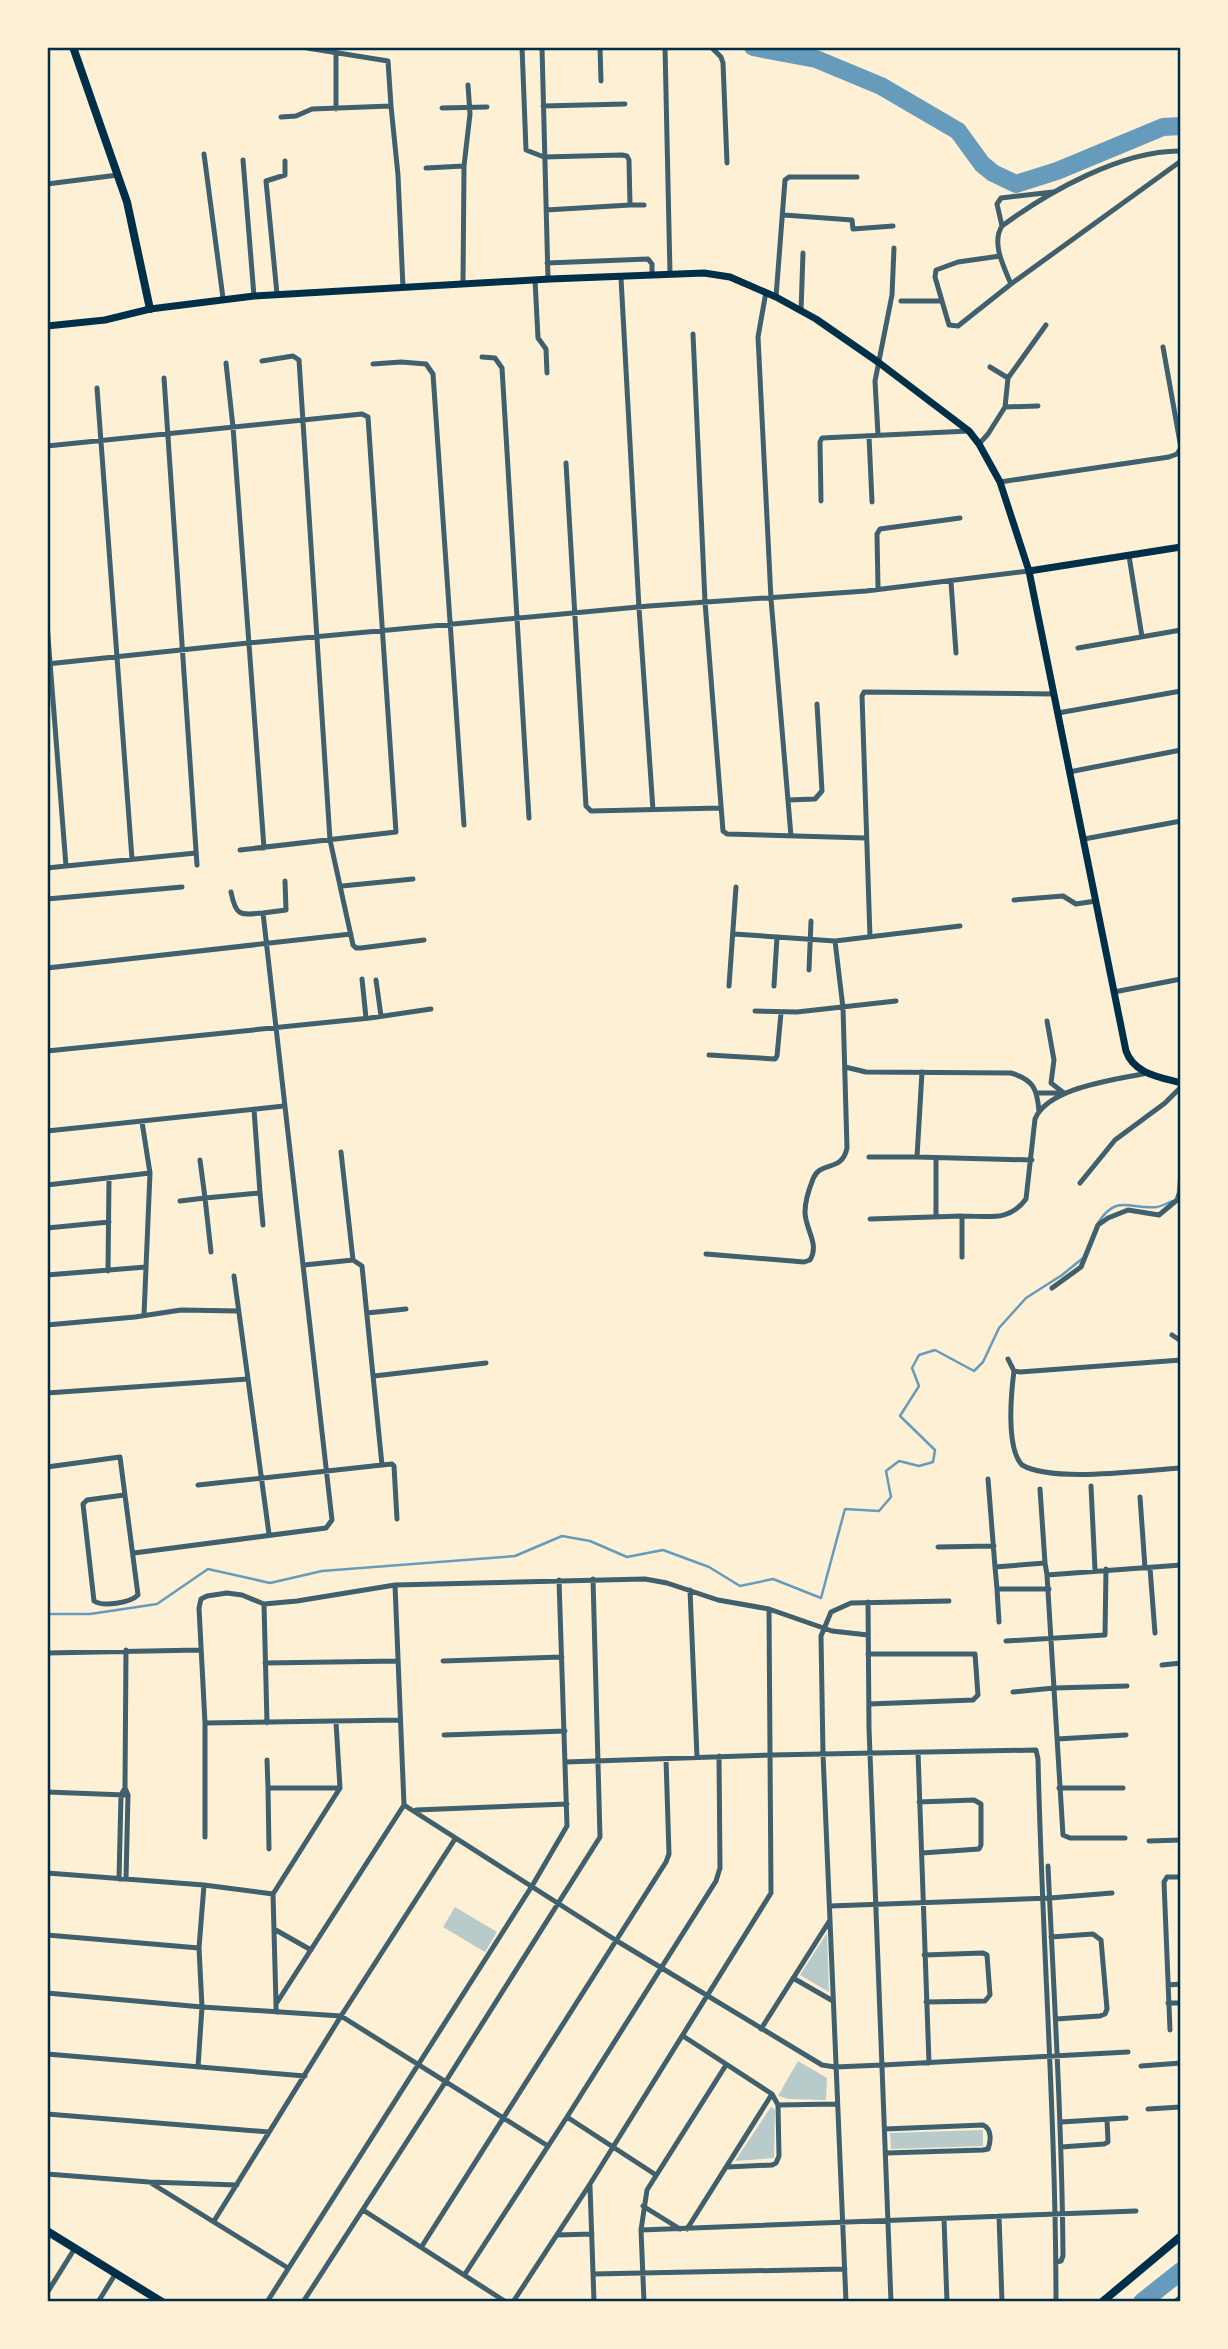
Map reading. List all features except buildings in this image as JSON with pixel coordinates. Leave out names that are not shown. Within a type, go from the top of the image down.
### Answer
[{"type":"main road","points":[[73,47],[127,202],[150,309]]},
{"type":"main road","points":[[47,326],[105,320],[150,309],[223,298],[548,279],[704,273],[730,277],[776,297],[878,362],[969,431],[1000,482],[1029,571],[1128,1056],[1134,1065],[1147,1073],[1181,1085]]},
{"type":"main road","points":[[1029,571],[1181,547]]},
{"type":"main road","points":[[47,2231],[161,2301]]},
{"type":"main road","points":[[1102,2302],[1181,2236]]},
{"type":"street","points":[[522,47],[526,150],[544,157],[627,156],[630,205]]},
{"type":"street","points":[[542,47],[548,279]]},
{"type":"street","points":[[600,47],[601,81]]},
{"type":"street","points":[[664,47],[670,274]]},
{"type":"street","points":[[711,47],[721,57],[723,64],[727,163]]},
{"type":"street","points":[[306,48],[388,61],[398,174],[403,288]]},
{"type":"street","points":[[336,53],[336,108]]},
{"type":"street","points":[[463,284],[464,166],[471,107],[468,85]]},
{"type":"street","points":[[542,106],[625,104]]},
{"type":"street","points":[[281,117],[296,116],[307,110],[391,106]]},
{"type":"street","points":[[442,108],[487,107]]},
{"type":"street","points":[[1011,284],[1000,256],[998,233],[1002,226],[1056,192],[1092,174],[1139,156],[1181,151]]},
{"type":"street","points":[[204,154],[223,298]]},
{"type":"street","points":[[243,160],[254,296]]},
{"type":"street","points":[[277,294],[266,181],[285,175],[285,161]]},
{"type":"street","points":[[1000,256],[958,262],[936,270],[935,277],[949,325],[958,326],[1011,284],[1181,161]]},
{"type":"street","points":[[426,168],[464,166]]},
{"type":"street","points":[[47,184],[118,175]]},
{"type":"street","points":[[776,297],[787,178],[857,177]]},
{"type":"street","points":[[1002,226],[997,204],[1001,198],[1056,192]]},
{"type":"street","points":[[546,210],[644,205]]},
{"type":"street","points":[[784,215],[852,220],[853,229],[893,226]]},
{"type":"street","points":[[878,435],[875,381],[892,295],[894,248]]},
{"type":"street","points":[[801,311],[803,253]]},
{"type":"street","points":[[547,263],[648,259],[652,264],[652,275]]},
{"type":"street","points":[[621,278],[653,810]]},
{"type":"street","points":[[535,280],[538,338],[546,349],[547,373]]},
{"type":"street","points":[[766,292],[758,337],[771,599],[791,836]]},
{"type":"street","points":[[901,301],[941,301]]},
{"type":"street","points":[[979,444],[1005,407],[1008,378],[1046,325]]},
{"type":"street","points":[[692,334],[705,602],[723,831],[727,834],[865,838]]},
{"type":"street","points":[[1000,482],[1177,454],[1181,448],[1163,347]]},
{"type":"street","points":[[262,361],[293,356],[297,358],[330,840],[353,945],[356,948],[424,940]]},
{"type":"street","points":[[482,357],[495,358],[502,368],[528,818]]},
{"type":"street","points":[[226,363],[264,848]]},
{"type":"street","points":[[373,364],[426,364],[433,374],[464,825]]},
{"type":"street","points":[[989,367],[1008,378]]},
{"type":"street","points":[[164,378],[197,865]]},
{"type":"street","points":[[97,388],[132,859]]},
{"type":"street","points":[[1005,407],[1038,405]]},
{"type":"street","points":[[47,446],[362,414],[368,417],[396,832],[240,850]]},
{"type":"street","points":[[821,501],[822,438],[969,431]]},
{"type":"street","points":[[869,436],[872,502]]},
{"type":"street","points":[[566,463],[586,806],[591,811],[720,808]]},
{"type":"street","points":[[878,589],[877,534],[880,529],[960,518]]},
{"type":"street","points":[[1129,556],[1142,637]]},
{"type":"street","points":[[49,664],[573,613],[878,589],[1029,571]]},
{"type":"street","points":[[951,582],[956,653]]},
{"type":"street","points":[[47,624],[66,866]]},
{"type":"street","points":[[1078,648],[1181,631]]},
{"type":"street","points":[[1058,713],[1181,691]]},
{"type":"street","points":[[870,937],[865,838],[864,692],[1054,694]]},
{"type":"street","points":[[788,800],[815,799],[821,795],[817,704]]},
{"type":"street","points":[[1069,772],[1181,750]]},
{"type":"street","points":[[1084,839],[1181,821]]},
{"type":"street","points":[[47,868],[196,853]]},
{"type":"street","points":[[342,887],[413,879]]},
{"type":"street","points":[[231,892],[234,907],[242,915],[286,910],[285,881]]},
{"type":"street","points":[[47,899],[182,887]]},
{"type":"street","points":[[729,986],[736,887]]},
{"type":"street","points":[[1014,900],[1063,897],[1076,904],[1097,901]]},
{"type":"street","points":[[134,1553],[326,1528],[331,1520],[263,913]]},
{"type":"street","points":[[809,971],[811,921]]},
{"type":"street","points":[[734,934],[835,941],[960,926]]},
{"type":"street","points":[[47,968],[351,934]]},
{"type":"street","points":[[774,986],[777,937]]},
{"type":"street","points":[[706,1254],[804,1262],[810,1260],[814,1254],[815,1247],[805,1212],[814,1176],[820,1170],[841,1162],[845,1157],[844,1008],[835,941]]},
{"type":"street","points":[[362,979],[366,1018]]},
{"type":"street","points":[[1114,992],[1181,979]]},
{"type":"street","points":[[376,980],[381,1016]]},
{"type":"street","points":[[755,1011],[781,1013],[896,1001]]},
{"type":"street","points":[[47,1051],[431,1009]]},
{"type":"street","points":[[709,1055],[775,1059],[781,1013]]},
{"type":"street","points":[[1047,1021],[1054,1060],[1051,1083],[1063,1093]]},
{"type":"street","points":[[845,1067],[866,1072],[1011,1073],[1023,1077],[1038,1093],[1039,1111]]},
{"type":"street","points":[[917,1157],[922,1072]]},
{"type":"street","points":[[1038,1093],[1063,1093],[1147,1073]]},
{"type":"street","points":[[1080,1183],[1115,1140],[1165,1103],[1181,1085]]},
{"type":"street","points":[[870,1219],[1006,1216],[1018,1209],[1026,1199],[1035,1119],[1039,1111],[1063,1093]]},
{"type":"street","points":[[47,1131],[284,1106]]},
{"type":"street","points":[[254,1109],[263,1226]]},
{"type":"street","points":[[142,1122],[150,1173],[144,1315]]},
{"type":"street","points":[[341,1152],[354,1260]]},
{"type":"street","points":[[869,1157],[1032,1160]]},
{"type":"street","points":[[936,1157],[936,1217]]},
{"type":"street","points":[[200,1160],[211,1252]]},
{"type":"street","points":[[47,1185],[150,1173]]},
{"type":"street","points":[[108,1271],[109,1178]]},
{"type":"street","points":[[1052,1288],[1081,1267],[1100,1224],[1123,1211],[1159,1215],[1177,1200],[1181,1188]]},
{"type":"street","points":[[180,1201],[260,1193]]},
{"type":"street","points":[[962,1216],[962,1257]]},
{"type":"street","points":[[47,1228],[109,1222]]},
{"type":"street","points":[[304,1265],[354,1260],[362,1266],[382,1465]]},
{"type":"street","points":[[47,1275],[146,1266]]},
{"type":"street","points":[[234,1276],[269,1534]]},
{"type":"street","points":[[367,1313],[406,1309]]},
{"type":"street","points":[[47,1325],[181,1310],[238,1311]]},
{"type":"street","points":[[1172,1335],[1181,1341]]},
{"type":"street","points":[[1008,1359],[1014,1371],[1011,1391],[1014,1450],[1022,1465],[1042,1472],[1078,1474],[1181,1468]]},
{"type":"street","points":[[1014,1371],[1181,1360]]},
{"type":"street","points":[[374,1377],[486,1363]]},
{"type":"street","points":[[47,1393],[248,1379]]},
{"type":"street","points":[[47,1467],[120,1457],[138,1595],[132,1601],[99,1604],[94,1601],[83,1504],[87,1500],[124,1495]]},
{"type":"street","points":[[198,1485],[392,1464],[397,1519]]},
{"type":"street","points":[[988,1479],[999,1622]]},
{"type":"street","points":[[1091,1486],[1095,1570]]},
{"type":"street","points":[[1041,1489],[1063,1835],[1066,1838],[1125,1838]]},
{"type":"street","points":[[1140,1497],[1155,1633]]},
{"type":"street","points":[[938,1548],[994,1546]]},
{"type":"street","points":[[995,1567],[1045,1563]]},
{"type":"street","points":[[1047,1575],[1181,1566]]},
{"type":"street","points":[[1006,1641],[1107,1633],[1106,1569]]},
{"type":"street","points":[[303,2302],[600,1837],[593,1579]]},
{"type":"street","points":[[205,1836],[205,1723],[199,1608],[201,1600],[206,1596],[228,1593],[242,1595],[264,1604],[395,1585],[645,1579],[718,1600],[769,1609],[823,1628],[867,1635]]},
{"type":"street","points":[[267,2302],[567,1826],[559,1580]]},
{"type":"street","points":[[276,2004],[404,1805],[395,1585]]},
{"type":"street","points":[[997,1589],[1049,1589]]},
{"type":"street","points":[[690,1590],[697,1757]]},
{"type":"street","points":[[846,2302],[823,1754],[823,1628],[831,1612],[851,1602],[949,1601]]},
{"type":"street","points":[[868,1602],[869,1704],[891,2302]]},
{"type":"street","points":[[264,1604],[267,1723]]},
{"type":"street","points":[[513,2302],[590,2184],[771,1893],[769,1609]]},
{"type":"street","points":[[122,1879],[126,1650]]},
{"type":"street","points":[[47,1653],[201,1650]]},
{"type":"street","points":[[868,1654],[975,1654],[978,1695],[973,1700],[869,1704]]},
{"type":"street","points":[[443,1661],[562,1657]]},
{"type":"street","points":[[265,1663],[398,1661]]},
{"type":"street","points":[[1162,1665],[1181,1663]]},
{"type":"street","points":[[1013,1692],[1127,1686]]},
{"type":"street","points":[[205,1723],[400,1720]]},
{"type":"street","points":[[276,2012],[273,1894],[340,1788],[336,1722]]},
{"type":"street","points":[[444,1735],[565,1731]]},
{"type":"street","points":[[1057,1739],[1126,1735]]},
{"type":"street","points":[[566,1762],[1036,1750],[1055,2214],[1056,2302]]},
{"type":"street","points":[[918,1752],[929,2063]]},
{"type":"street","points":[[465,2274],[716,1881],[720,1868],[719,1756]]},
{"type":"street","points":[[422,2246],[617,1941],[669,1854],[666,1759]]},
{"type":"street","points":[[267,1760],[269,1849]]},
{"type":"street","points":[[268,1788],[340,1788]]},
{"type":"street","points":[[1059,1788],[1124,1788]]},
{"type":"street","points":[[47,1792],[125,1795]]},
{"type":"street","points":[[919,1802],[974,1800],[981,1804],[979,1849],[922,1853]]},
{"type":"street","points":[[414,1811],[567,1804]]},
{"type":"street","points":[[404,1805],[707,1997],[822,2065],[883,2065],[1128,2052]]},
{"type":"street","points":[[214,2221],[455,1839]]},
{"type":"street","points":[[1149,1840],[1181,1840]]},
{"type":"street","points":[[1048,1866],[1063,2214],[1063,2256],[1061,2261],[1056,2262]]},
{"type":"street","points":[[47,1873],[204,1885],[273,1894]]},
{"type":"street","points":[[1170,2030],[1164,1882],[1167,1877],[1181,1877]]},
{"type":"street","points":[[198,2067],[202,2007],[199,1948],[204,1885]]},
{"type":"street","points":[[830,1906],[1041,1899],[1112,1893]]},
{"type":"street","points":[[761,2029],[830,1920]]},
{"type":"street","points":[[274,1929],[311,1950]]},
{"type":"street","points":[[1051,1937],[1093,1934],[1101,1940],[1107,2009],[1105,2014],[1100,2016],[1056,2019]]},
{"type":"street","points":[[47,1935],[199,1948]]},
{"type":"street","points":[[925,1955],[983,1953],[989,1959],[988,1999],[926,2002]]},
{"type":"street","points":[[793,1978],[833,2001]]},
{"type":"street","points":[[1168,1985],[1181,1984]]},
{"type":"street","points":[[47,1993],[341,2016],[548,2146]]},
{"type":"street","points":[[1168,2003],[1181,2003]]},
{"type":"street","points":[[683,2036],[772,2094],[778,2105],[779,2156],[776,2163],[727,2167]]},
{"type":"street","points":[[47,2054],[305,2076]]},
{"type":"street","points":[[1140,2066],[1181,2063]]},
{"type":"street","points":[[644,2302],[641,2230],[647,2190],[726,2065]]},
{"type":"street","points":[[687,2228],[772,2094]]},
{"type":"street","points":[[778,2105],[837,2104]]},
{"type":"street","points":[[1148,2109],[1181,2107]]},
{"type":"street","points":[[47,2114],[269,2133]]},
{"type":"street","points":[[567,2117],[656,2175]]},
{"type":"street","points":[[1060,2122],[1126,2118]]},
{"type":"street","points":[[1061,2147],[1108,2142],[1107,2119]]},
{"type":"street","points":[[885,2129],[983,2125],[989,2131],[990,2144],[988,2149],[983,2150],[886,2153]]},
{"type":"street","points":[[47,2174],[237,2185]]},
{"type":"street","points":[[149,2182],[288,2268]]},
{"type":"street","points":[[590,2184],[594,2302]]},
{"type":"street","points":[[643,2206],[680,2229]]},
{"type":"street","points":[[363,2210],[506,2302]]},
{"type":"street","points":[[641,2230],[1136,2211]]},
{"type":"street","points":[[999,2216],[1002,2302]]},
{"type":"street","points":[[944,2219],[947,2302]]},
{"type":"street","points":[[557,2235],[592,2234]]},
{"type":"street","points":[[47,2293],[75,2248]]},
{"type":"street","points":[[593,2274],[845,2269]]},
{"type":"street","points":[[98,2302],[116,2273]]},
{"type":"street","points":[[1175,2302],[1181,2297]]},
{"type":"shaded area","points":[[455,1907],[497,1932],[485,1952],[443,1927]]},
{"type":"shaded area","points":[[827,1933],[829,1992],[800,1975]]},
{"type":"shaded area","points":[[798,2061],[827,2078],[826,2100],[778,2096]]},
{"type":"shaded area","points":[[771,2107],[775,2110],[774,2158],[735,2161]]},
{"type":"shaded area","points":[[983,2130],[983,2146],[891,2149],[890,2133]]},
{"type":"waterway","points":[[753,47],[816,59],[881,86],[958,131],[982,164],[993,173],[1016,184],[1057,171],[1163,127],[1181,126]]},
{"type":"waterway","points":[[1178,1191],[1181,1158]]},
{"type":"waterway","points":[[1098,1223],[1111,1208],[1124,1205],[1157,1207],[1172,1201]]},
{"type":"waterway","points":[[47,1614],[90,1614],[157,1604],[208,1569],[270,1583],[322,1571],[515,1556],[562,1536],[590,1541],[627,1557],[663,1550],[709,1567],[740,1586],[773,1579],[821,1598],[845,1509],[879,1511],[891,1497],[886,1471],[899,1461],[919,1466],[933,1462],[935,1450],[900,1416],[919,1386],[912,1368],[919,1355],[935,1350],[974,1371],[983,1362],[999,1328],[1026,1298],[1083,1258]]},
{"type":"waterway","points":[[1142,2302],[1181,2271]]}]
